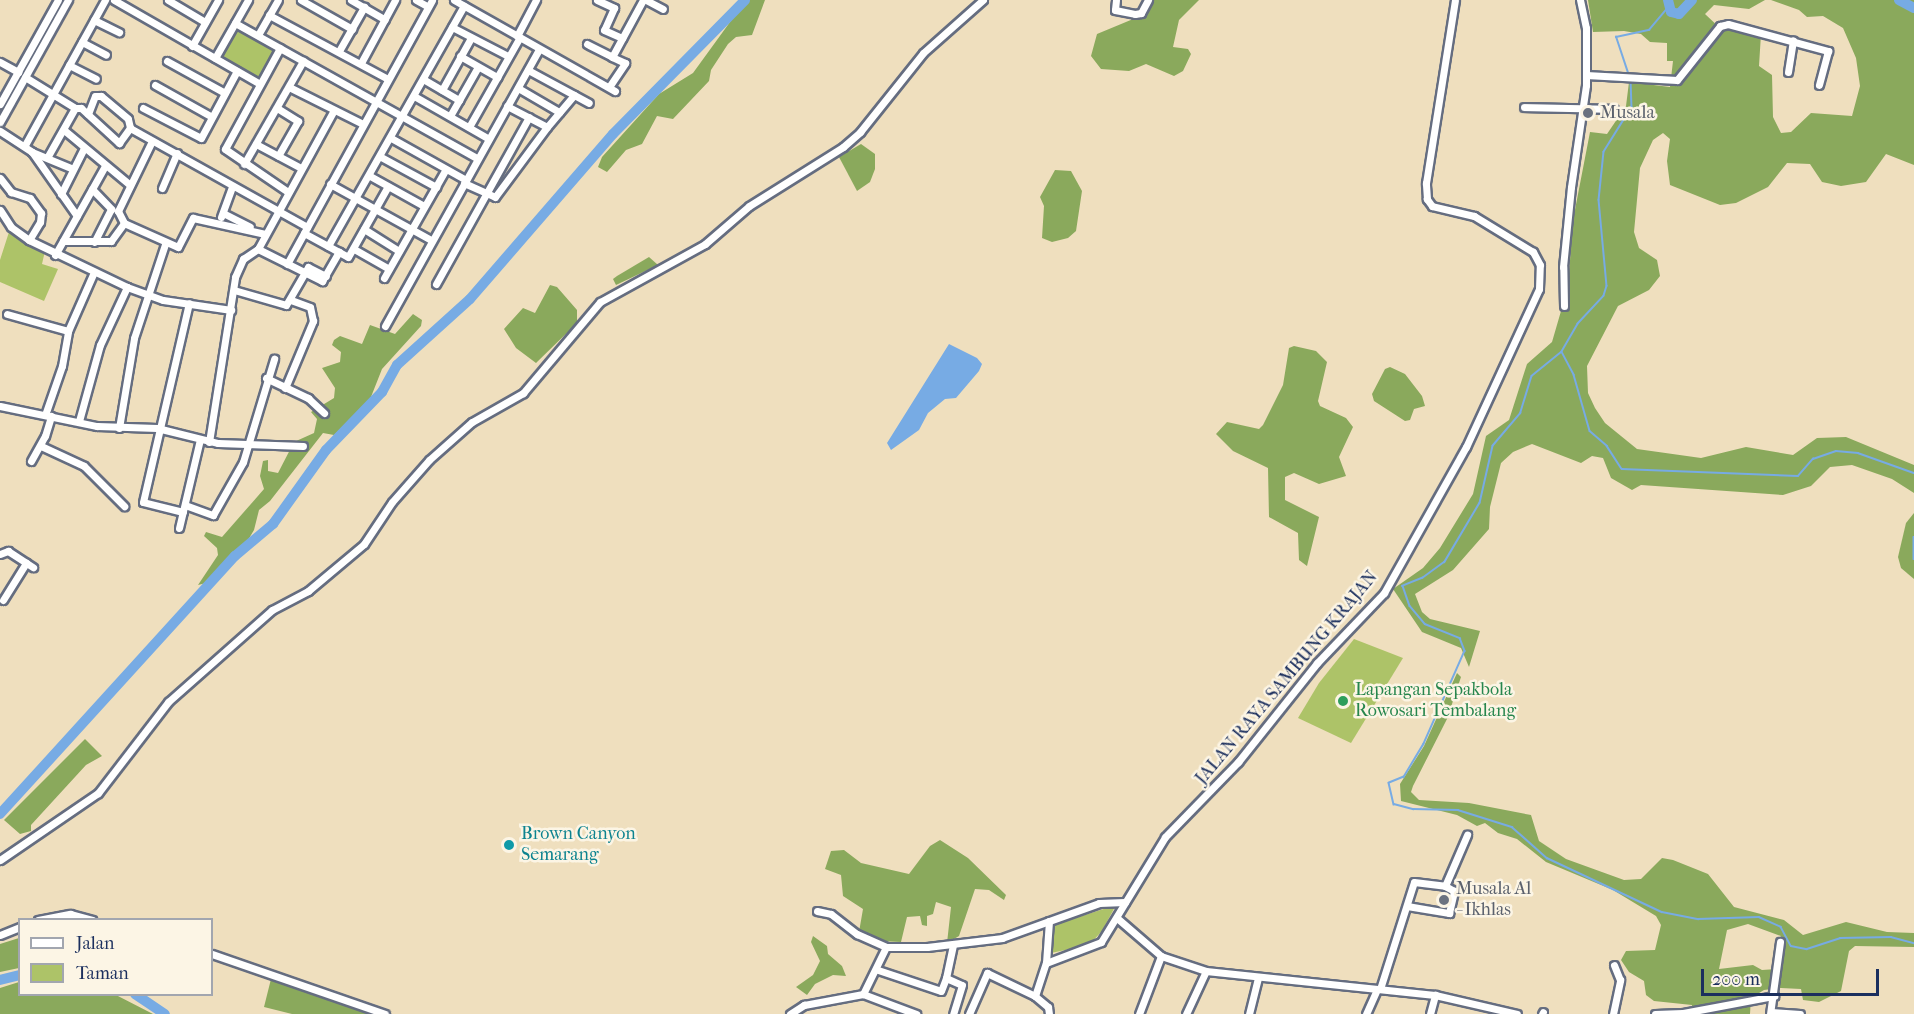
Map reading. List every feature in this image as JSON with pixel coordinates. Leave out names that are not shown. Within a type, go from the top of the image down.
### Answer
[{"type":"street","points":[[0,104],[58,0]]},
{"type":"street","points":[[0,122],[68,0]]},
{"type":"street","points":[[25,145],[105,0]]},
{"type":"street","points":[[114,0],[260,84]]},
{"type":"street","points":[[168,0],[205,22]]},
{"type":"street","points":[[215,58],[248,0]]},
{"type":"street","points":[[258,35],[278,0]]},
{"type":"street","points":[[300,0],[352,29]]},
{"type":"street","points":[[351,0],[384,20]]},
{"type":"street","points":[[361,63],[395,0]]},
{"type":"street","points":[[287,264],[429,3],[416,0]]},
{"type":"street","points":[[454,0],[612,89],[625,63],[588,44]]},
{"type":"street","points":[[469,127],[536,0]]},
{"type":"street","points":[[597,0],[614,8],[604,30],[622,38]]},
{"type":"street","points":[[612,57],[644,0],[663,9]]},
{"type":"street","points":[[0,860],[98,793],[168,702],[272,610],[308,591],[364,544],[392,502],[429,460],[472,422],[523,393],[600,302],[705,244],[749,206],[843,147],[860,132],[922,53],[983,0]]},
{"type":"street","points":[[1116,0],[1115,10],[1135,14],[1141,13],[1148,0]]},
{"type":"street","name":"JALAN RAYA SAMBUNG KRAJAN","points":[[1046,963],[1093,947],[1118,916],[1165,837],[1238,762],[1317,663],[1384,593],[1466,447],[1539,289],[1540,265],[1533,252],[1474,216],[1432,206],[1427,199],[1426,183],[1455,0]]},
{"type":"street","points":[[1564,306],[1563,267],[1586,75],[1586,28],[1580,0]]},
{"type":"street","points":[[192,46],[216,1]]},
{"type":"street","points":[[328,246],[381,157],[464,6]]},
{"type":"street","points":[[339,51],[364,7]]},
{"type":"street","points":[[269,15],[388,79]]},
{"type":"street","points":[[94,20],[119,32]]},
{"type":"street","points":[[235,23],[477,158]]},
{"type":"street","points":[[1586,75],[1680,79],[1722,25],[1743,25],[1828,51],[1819,85]]},
{"type":"street","points":[[452,27],[508,56]]},
{"type":"street","points":[[442,90],[471,38]]},
{"type":"street","points":[[1788,72],[1793,40]]},
{"type":"street","points":[[82,42],[106,55]]},
{"type":"street","points":[[280,48],[225,147],[244,164],[288,192]]},
{"type":"street","points":[[385,326],[539,49]]},
{"type":"street","points":[[460,56],[497,77]]},
{"type":"street","points":[[166,61],[225,93]]},
{"type":"street","points":[[244,164],[303,61]]},
{"type":"street","points":[[0,62],[18,72]]},
{"type":"street","points":[[69,65],[96,79]]},
{"type":"street","points":[[450,116],[478,67]]},
{"type":"street","points":[[528,70],[589,103]]},
{"type":"street","points":[[143,108],[201,138],[237,71]]},
{"type":"street","points":[[25,77],[88,114],[119,143],[130,128]]},
{"type":"street","points":[[423,79],[459,100]]},
{"type":"street","points":[[155,85],[212,117]]},
{"type":"street","points":[[289,87],[363,124]]},
{"type":"street","points":[[518,88],[559,112]]},
{"type":"street","points":[[88,114],[99,95],[128,120],[130,128],[177,153],[348,257],[376,211],[388,186]]},
{"type":"street","points":[[391,138],[446,169],[484,195],[497,195],[573,95]]},
{"type":"street","points":[[414,96],[489,139]]},
{"type":"street","points":[[507,106],[547,127]]},
{"type":"street","points":[[1524,107],[1583,106],[1614,109]]},
{"type":"street","points":[[48,156],[75,108]]},
{"type":"street","points":[[277,108],[298,123],[278,156]]},
{"type":"street","points":[[209,442],[234,290],[243,259],[258,249],[263,234],[334,110]]},
{"type":"street","points":[[436,284],[529,117]]},
{"type":"street","points":[[64,130],[130,185]]},
{"type":"street","points":[[0,131],[25,145],[32,152],[77,216]]},
{"type":"street","points":[[94,242],[130,185],[152,141]]},
{"type":"street","points":[[256,144],[301,168]]},
{"type":"street","points":[[61,194],[84,148]]},
{"type":"street","points":[[32,152],[48,156],[72,169]]},
{"type":"street","points":[[162,188],[177,153]]},
{"type":"street","points":[[381,157],[436,187]]},
{"type":"street","points":[[55,255],[105,166]]},
{"type":"street","points":[[384,278],[446,169]]},
{"type":"street","points":[[370,176],[424,206]]},
{"type":"street","points":[[0,178],[11,192],[30,198],[41,213],[40,222],[28,240]]},
{"type":"street","points":[[330,184],[431,240]]},
{"type":"street","points":[[219,222],[232,187]]},
{"type":"street","points":[[92,189],[115,210],[124,223],[165,244],[179,246],[193,218],[219,222],[263,234]]},
{"type":"street","points":[[0,210],[11,227],[28,240],[55,255],[127,287],[148,294],[231,310]]},
{"type":"street","points":[[223,213],[263,234]]},
{"type":"street","points":[[63,241],[111,241],[124,223]]},
{"type":"street","points":[[364,229],[399,251]]},
{"type":"street","points":[[119,428],[134,338],[165,244]]},
{"type":"street","points":[[258,249],[305,273]]},
{"type":"street","points":[[354,249],[389,269]]},
{"type":"street","points":[[234,290],[283,305],[291,300],[309,267],[326,276],[339,252]]},
{"type":"street","points":[[31,461],[41,446],[62,366],[68,331],[94,272]]},
{"type":"street","points":[[79,421],[100,345],[127,287]]},
{"type":"street","points":[[285,388],[313,321],[310,307],[291,300]]},
{"type":"street","points":[[189,303],[157,428],[143,502],[213,515],[234,480],[249,444],[266,378],[274,359]]},
{"type":"street","points":[[7,314],[68,331]]},
{"type":"street","points":[[266,378],[318,405],[324,413]]},
{"type":"street","points":[[0,406],[119,428],[157,428],[209,442],[303,446]]},
{"type":"street","points":[[179,528],[200,440]]},
{"type":"street","points":[[41,446],[84,466],[124,506]]},
{"type":"street","points":[[0,554],[9,551],[30,565],[8,590],[3,600]]},
{"type":"street","points":[[0,586],[8,590]]},
{"type":"street","points":[[1445,886],[1467,835]]},
{"type":"street","points":[[1366,1014],[1378,989],[1414,882],[1445,886],[1454,891],[1449,913],[1407,906]]},
{"type":"street","points":[[817,911],[831,914],[857,934],[886,948],[953,945],[1002,938],[1106,901],[1125,902]]},
{"type":"street","points":[[49,918],[70,914],[85,918]]},
{"type":"street","points":[[1118,916],[1161,956],[1206,971],[1435,995],[1517,1014]]},
{"type":"street","points":[[1035,996],[1046,963],[1049,921]]},
{"type":"street","points":[[0,935],[18,928]]},
{"type":"street","points":[[1780,942],[1770,1013],[1800,1014]]},
{"type":"street","points":[[878,970],[941,991],[953,945]]},
{"type":"street","points":[[863,994],[878,970],[886,948]]},
{"type":"street","points":[[213,954],[385,1014]]},
{"type":"street","points":[[1139,1014],[1161,956]]},
{"type":"street","points":[[1614,965],[1620,980],[1615,1014]]},
{"type":"street","points":[[1186,1014],[1206,971]]},
{"type":"street","points":[[969,1014],[987,973],[1035,996],[1048,1007],[1049,1014]]},
{"type":"street","points":[[1249,1014],[1258,977]]},
{"type":"street","points":[[946,978],[962,983],[953,1014]]},
{"type":"street","points":[[790,1014],[804,1005],[863,994],[901,1011],[916,1014]]},
{"type":"street","points":[[1430,1014],[1435,995]]},
{"type":"street","points":[[1655,1014],[1724,1010],[1774,996]]},
{"type":"green space","points":[[746,0],[765,0],[752,35],[736,37],[728,44],[711,70],[709,81],[673,119],[657,116],[642,144],[626,150],[607,172],[598,167],[602,157],[659,94],[693,73]]},
{"type":"green space","points":[[1150,0],[1199,0],[1179,20],[1173,47],[1188,49],[1191,54],[1183,71],[1174,76],[1146,64],[1129,71],[1101,69],[1091,56],[1097,34],[1138,17],[1150,5]]},
{"type":"green space","points":[[1588,0],[1765,0],[1749,9],[1714,5],[1705,14],[1722,30],[1761,34],[1759,66],[1772,75],[1773,117],[1781,133],[1791,132],[1811,113],[1852,116],[1860,86],[1856,58],[1843,28],[1823,16],[1807,17],[1799,10],[1771,0],[1914,0],[1914,165],[1886,154],[1866,182],[1841,186],[1822,182],[1810,164],[1787,163],[1768,187],[1736,203],[1720,205],[1670,185],[1667,161],[1670,139],[1663,133],[1653,140],[1640,168],[1634,232],[1639,248],[1657,260],[1660,276],[1649,290],[1618,306],[1587,366],[1588,393],[1595,408],[1605,423],[1637,449],[1701,458],[1746,447],[1793,455],[1817,438],[1846,437],[1914,465],[1914,493],[1892,479],[1852,465],[1830,467],[1811,486],[1783,495],[1641,485],[1632,490],[1611,478],[1603,458],[1592,456],[1581,463],[1532,444],[1513,452],[1501,463],[1490,507],[1489,529],[1453,570],[1415,594],[1422,612],[1430,619],[1480,631],[1469,667],[1461,648],[1422,632],[1393,589],[1423,568],[1440,548],[1473,494],[1486,436],[1509,420],[1527,364],[1552,342],[1568,287],[1573,220],[1590,132],[1607,134],[1626,106],[1629,82],[1670,87],[1673,61],[1667,61],[1667,43],[1650,42],[1641,34],[1624,31],[1593,32]]},
{"type":"green space","points":[[235,29],[275,51],[259,81],[219,59]]},
{"type":"green space","points":[[861,144],[875,154],[875,169],[870,182],[857,191],[839,157]]},
{"type":"green space","points":[[1055,170],[1071,171],[1082,191],[1076,231],[1068,238],[1052,242],[1042,238],[1044,206],[1040,197]]},
{"type":"green space","points":[[9,232],[45,251],[42,264],[58,269],[44,301],[0,282],[0,260]]},
{"type":"green space","points":[[649,257],[658,265],[616,285],[613,279]]},
{"type":"green space","points":[[550,285],[557,287],[577,310],[577,323],[536,363],[516,348],[504,329],[523,308],[535,313]]},
{"type":"green space","points":[[413,314],[422,320],[421,326],[382,369],[369,402],[334,435],[323,433],[270,501],[259,510],[254,530],[245,545],[206,583],[198,585],[218,555],[217,548],[204,536],[206,532],[222,537],[264,489],[260,476],[263,461],[268,460],[268,471],[278,473],[294,442],[314,433],[317,419],[311,412],[334,398],[335,388],[322,368],[340,362],[341,352],[332,345],[334,340],[340,336],[362,344],[370,325],[395,334]]},
{"type":"green space","points":[[1294,346],[1316,351],[1327,362],[1318,401],[1320,406],[1346,418],[1353,427],[1339,457],[1346,476],[1319,484],[1294,473],[1285,477],[1285,500],[1319,517],[1307,566],[1299,560],[1298,533],[1269,517],[1268,468],[1233,451],[1216,434],[1227,422],[1259,429],[1263,425],[1283,385],[1289,348]]},
{"type":"green space","points":[[1390,367],[1405,374],[1422,396],[1425,406],[1414,409],[1410,420],[1405,421],[1374,401],[1372,394],[1385,369]]},
{"type":"green space","points":[[1914,513],[1914,579],[1901,568],[1898,557],[1906,523]]},
{"type":"green space","name":"Lapangan Sepakbola Rowosari Tembalang","points":[[1354,639],[1403,658],[1351,743],[1298,718],[1319,683]]},
{"type":"green space","points":[[1457,673],[1461,677],[1447,719],[1411,792],[1419,800],[1469,803],[1531,815],[1539,841],[1566,859],[1624,880],[1641,879],[1662,858],[1673,860],[1708,874],[1734,907],[1784,920],[1803,935],[1846,922],[1887,932],[1914,933],[1914,947],[1855,946],[1849,951],[1841,991],[1819,1002],[1803,1000],[1801,989],[1781,988],[1764,990],[1751,998],[1750,1014],[1691,1014],[1692,1005],[1654,1001],[1646,995],[1644,981],[1629,972],[1621,960],[1626,951],[1655,950],[1661,925],[1656,916],[1613,890],[1546,862],[1517,839],[1498,833],[1485,823],[1477,826],[1457,815],[1401,801],[1400,784],[1424,746]],"holes":[[[1748,924],[1781,936],[1777,969],[1762,970],[1753,965],[1719,969],[1727,930]]]},
{"type":"green space","points":[[85,739],[102,756],[86,765],[31,825],[31,831],[20,834],[4,820]]},
{"type":"green space","points":[[940,840],[968,858],[1006,895],[1004,900],[989,890],[975,889],[959,936],[947,943],[951,907],[936,902],[933,914],[927,916],[927,926],[922,925],[920,916],[907,917],[901,942],[879,941],[859,932],[863,909],[843,896],[841,875],[825,869],[831,851],[844,850],[861,863],[909,874],[930,846]]},
{"type":"green space","points":[[1116,905],[1102,931],[1089,945],[1051,953],[1054,925]]},
{"type":"green space","points":[[813,936],[827,946],[828,954],[842,966],[846,976],[833,975],[815,984],[807,995],[796,987],[813,975],[820,961],[811,942]]},
{"type":"green space","points":[[18,938],[18,968],[0,972],[0,944]]},
{"type":"green space","points":[[271,979],[368,1014],[292,1014],[264,1007]]},
{"type":"green space","points":[[18,982],[18,996],[118,996],[153,1014],[0,1014],[0,988]]},
{"type":"water","points":[[949,344],[977,358],[982,364],[979,371],[956,398],[945,399],[928,413],[919,430],[891,450],[887,443]]},
{"type":"waterway","points":[[0,814],[235,556],[273,524],[326,450],[382,392],[397,365],[470,299],[613,134],[745,0]]},
{"type":"waterway","points":[[1668,0],[1671,12],[1679,14],[1692,0]]},
{"type":"waterway","points":[[1899,0],[1914,8]]},
{"type":"waterway","points":[[1629,76],[1616,37],[1649,30],[1669,6]]},
{"type":"waterway","points":[[1631,80],[1632,107],[1604,152],[1599,200],[1607,286],[1604,296],[1578,324],[1562,352],[1574,375],[1590,431],[1607,446],[1622,469],[1798,476],[1813,459],[1836,451],[1858,453],[1914,473]]},
{"type":"waterway","points":[[1562,352],[1532,376],[1521,413],[1493,446],[1480,503],[1445,562],[1423,578],[1403,586],[1410,606],[1425,624],[1460,638],[1465,651],[1424,744],[1404,777],[1389,783],[1394,804],[1413,809],[1458,810],[1512,827],[1547,858],[1662,912],[1698,919],[1759,917],[1781,927],[1791,946],[1807,949],[1840,938],[1891,937],[1914,943]]},
{"type":"waterway","points":[[1914,537],[1914,559]]},
{"type":"waterway","points":[[0,980],[18,976]]},
{"type":"waterway","points":[[138,996],[165,1014]]},
{"type":"place","name":"Musala","points":[[1588,113]]},
{"type":"place","name":"Lapangan Sepakbola Rowosari Tembalang","points":[[1343,701]]},
{"type":"place","name":"Brown Canyon Semarang","points":[[509,845]]},
{"type":"place","name":"Musala Al - Ikhlas","points":[[1444,900]]}]
